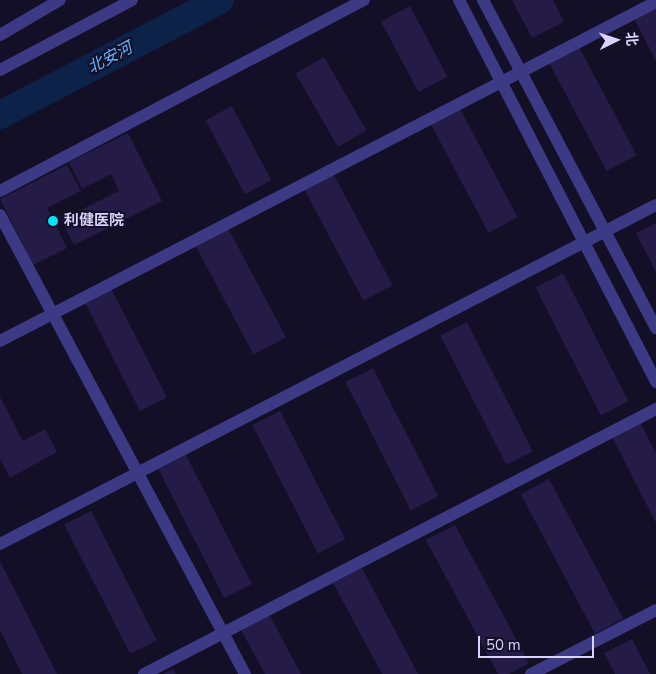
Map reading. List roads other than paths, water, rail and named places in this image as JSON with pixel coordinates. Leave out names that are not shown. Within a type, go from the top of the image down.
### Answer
[{"type":"street","points":[[0,35],[60,0]]},
{"type":"street","points":[[0,70],[132,0]]},
{"type":"street","points":[[0,191],[364,0]]},
{"type":"street","points":[[459,0],[656,382]]},
{"type":"street","points":[[483,0],[656,328]]},
{"type":"street","points":[[0,341],[656,2]]},
{"type":"street","points":[[0,544],[656,205]]},
{"type":"street","points":[[0,215],[136,473],[245,674]]},
{"type":"street","points":[[144,674],[656,409]]},
{"type":"street","points":[[531,674],[656,610]]},
{"type":"waterway","name":"北安河","points":[[0,115],[220,0]]},
{"type":"place","name":"利健医院","points":[[53,221]]}]
